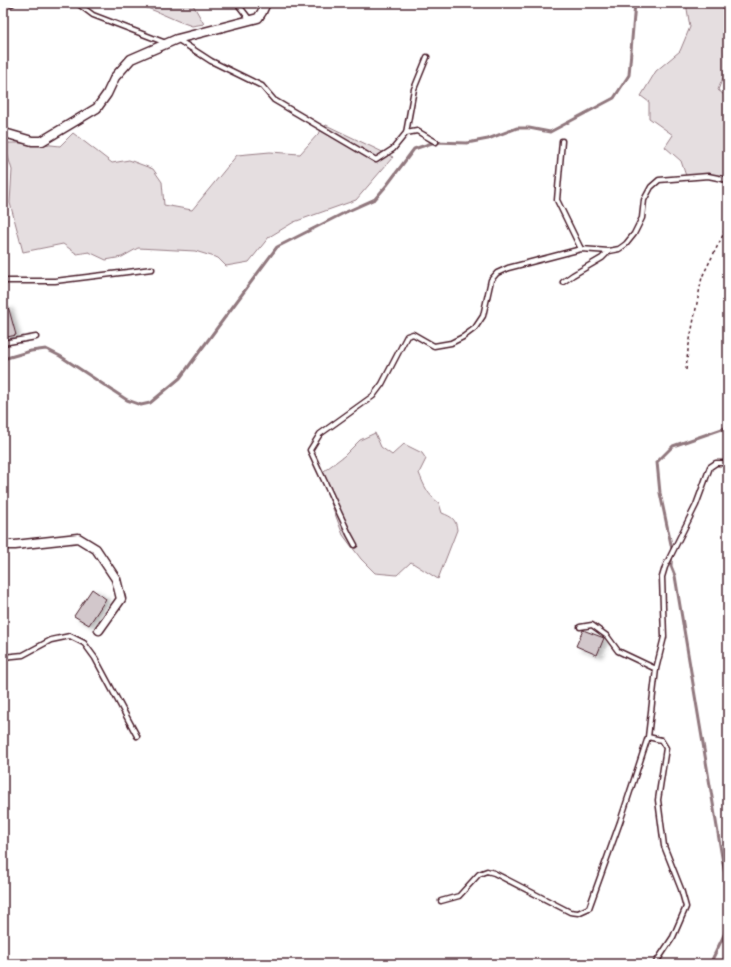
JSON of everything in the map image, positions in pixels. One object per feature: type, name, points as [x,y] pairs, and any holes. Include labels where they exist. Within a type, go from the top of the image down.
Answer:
[{"type":"street","points":[[3,134],[32,141],[42,141],[98,108],[115,77],[131,59],[177,38],[258,18],[266,3]]},
{"type":"street","points":[[3,545],[78,538],[96,549],[116,579],[122,599],[99,630]]},
{"type":"lane","points":[[77,3],[93,15],[166,43]]},
{"type":"lane","points":[[237,3],[250,20]]},
{"type":"lane","points":[[177,38],[211,61],[262,86],[274,100],[376,160],[393,149],[406,133],[414,89],[427,57]]},
{"type":"lane","points":[[406,133],[417,131],[436,142]]},
{"type":"lane","points":[[562,142],[557,200],[581,249]]},
{"type":"lane","points":[[355,544],[310,450],[320,434],[373,396],[382,384],[407,336],[413,334],[434,346],[451,343],[463,337],[475,328],[483,316],[491,280],[497,273],[508,268],[581,249],[619,249],[626,244],[634,234],[642,218],[644,200],[651,187],[659,180],[708,176],[728,180]]},
{"type":"lane","points":[[563,282],[602,258],[609,250]]},
{"type":"lane","points":[[3,281],[55,281],[152,269]]},
{"type":"lane","points":[[3,344],[36,337]]},
{"type":"lane","points":[[441,901],[459,896],[479,874],[487,872],[494,873],[570,912],[578,913],[589,908],[620,822],[648,737],[656,669],[664,637],[662,576],[696,505],[710,467],[716,463],[728,463]]},
{"type":"lane","points":[[580,627],[592,625],[607,636],[618,651],[656,669]]},
{"type":"lane","points":[[3,657],[23,655],[51,640],[70,636],[84,643],[95,658],[137,736]]},
{"type":"lane","points":[[648,737],[661,740],[666,748],[658,800],[664,846],[681,889],[686,907],[673,937],[655,964]]},
{"type":"path","points":[[686,370],[688,350],[702,277],[723,235],[728,220]]},
{"type":"shaded area","points":[[134,3],[192,3],[204,24],[192,26]]},
{"type":"shaded area","points":[[686,3],[728,3],[728,65],[718,90],[728,98],[728,178],[686,176],[681,161],[665,147],[673,135],[649,118],[649,102],[641,96],[656,71],[680,51],[690,27]]},
{"type":"shaded area","points":[[326,125],[393,157],[356,200],[294,222],[269,237],[249,262],[226,266],[218,258],[195,251],[138,248],[122,257],[106,260],[89,252],[77,254],[63,244],[23,252],[10,203],[12,170],[4,143],[33,143],[60,146],[73,133],[112,163],[129,160],[153,169],[162,182],[164,205],[192,210],[237,155],[270,152],[300,154]]},
{"type":"shaded area","points":[[375,433],[381,447],[392,455],[404,444],[422,453],[426,459],[419,473],[425,486],[432,497],[439,503],[442,513],[451,517],[456,523],[457,530],[438,579],[411,562],[397,575],[375,573],[361,559],[343,535],[320,474],[344,456],[360,440]]},
{"type":"building","points":[[8,306],[16,335],[3,338],[3,308]]},
{"type":"building","points":[[92,589],[106,599],[89,625],[74,616]]},
{"type":"building","points":[[583,630],[604,638],[597,655],[576,646]]},
{"type":"waterway","points":[[3,359],[31,351],[46,349],[60,356],[127,400],[141,405],[150,403],[180,378],[277,247],[375,199],[414,149],[435,142],[467,143],[488,139],[517,128],[529,128],[550,132],[614,98],[629,75],[635,3]]},
{"type":"waterway","points":[[728,426],[673,446],[657,462],[660,493],[672,549],[671,566],[675,576],[728,893]]},
{"type":"waterway","points":[[710,964],[728,923]]}]
